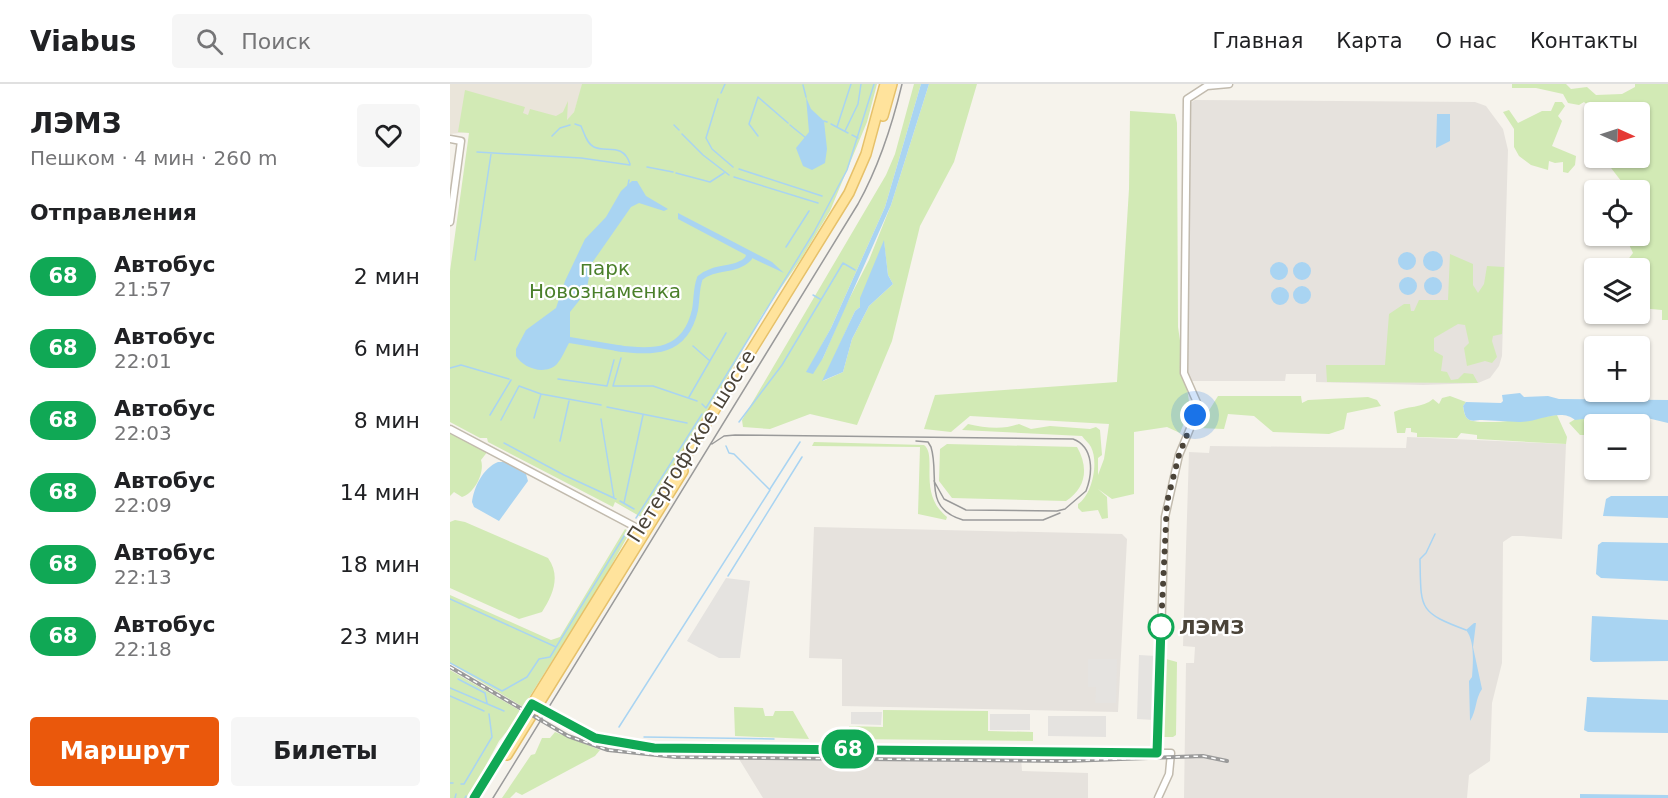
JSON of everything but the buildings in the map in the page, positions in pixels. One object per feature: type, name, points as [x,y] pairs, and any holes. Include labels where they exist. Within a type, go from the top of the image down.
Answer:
[{"type":"main road","name":"Петергофское шоссе","points":[[480,798],[679,468],[849,193],[863,165],[885,84]]},
{"type":"main road","name":"Петергофское шоссе","points":[[642,530],[857,191],[869,163],[892,84]]},
{"type":"main road","name":"Петергофское шоссе","points":[[474,798],[535,706]]},
{"type":"street","points":[[1157,753],[1165,517],[1179,455],[1199,407],[1184,373],[1187,99],[1207,87],[1228,84]]},
{"type":"street","points":[[450,140],[461,141],[450,222]]},
{"type":"street","points":[[450,429],[642,530]]},
{"type":"street","points":[[535,706],[595,738],[654,748],[1171,753],[1169,774],[1158,798]]},
{"type":"shaded area","points":[[450,84],[583,84],[574,112],[567,121],[450,134]]},
{"type":"shaded area","points":[[1195,100],[1475,102],[1486,106],[1503,129],[1508,150],[1502,356],[1499,366],[1490,378],[1478,383],[1423,385],[1316,382],[1316,374],[1286,374],[1285,381],[1191,381],[1187,372],[1190,103]]},
{"type":"shaded area","points":[[1407,437],[1566,444],[1562,539],[1512,536],[1503,542],[1502,663],[1492,703],[1490,761],[1469,775],[1467,798],[1184,798],[1186,663],[1194,663],[1195,647],[1183,646],[1189,452],[1209,453],[1210,446],[1406,448]]},
{"type":"shaded area","points":[[814,527],[1122,534],[1127,539],[1118,712],[842,706],[842,659],[809,658]]},
{"type":"shaded area","points":[[726,578],[750,581],[740,658],[719,658],[687,641]]},
{"type":"shaded area","points":[[1139,655],[1156,656],[1154,720],[1137,719]]},
{"type":"shaded area","points":[[1088,659],[1117,659],[1116,703],[1095,703],[1096,687],[1088,687]]},
{"type":"shaded area","points":[[851,712],[882,712],[881,725],[851,724]]},
{"type":"shaded area","points":[[990,714],[1030,714],[1030,730],[990,730]]},
{"type":"shaded area","points":[[1048,716],[1106,716],[1106,737],[1048,736]]},
{"type":"shaded area","points":[[739,753],[1021,757],[1022,771],[1088,773],[1088,798],[763,798],[739,759]]},
{"type":"green space","name":"парк Новознаменка","points":[[582,84],[877,84],[867,122],[830,211],[801,259],[762,315],[678,465],[668,472],[641,517],[615,502],[613,507],[488,442],[487,438],[480,438],[450,422],[450,271],[469,133],[458,132],[465,90],[525,107],[523,113],[528,115],[530,109],[556,116],[563,112],[568,101],[567,120],[574,112]]},
{"type":"green space","points":[[914,84],[921,84],[885,207],[831,328],[807,372],[823,358],[844,309],[869,260],[891,205],[929,84],[977,84],[954,162],[920,226],[892,341],[857,425],[810,414],[770,429],[743,427],[742,420],[886,175],[895,154]],"holes":[[[884,242],[888,275],[893,284],[869,306],[852,339],[843,372],[823,381],[855,311],[860,307]]]},
{"type":"green space","points":[[1512,84],[1566,84],[1571,89],[1587,87],[1596,95],[1622,94],[1635,87],[1635,84],[1668,84],[1668,320],[1662,320],[1662,310],[1650,309],[1650,258],[1629,258],[1633,253],[1630,246],[1650,246],[1650,180],[1620,180],[1611,168],[1650,168],[1650,102],[1584,102],[1579,105],[1568,103],[1563,94],[1536,88],[1512,88]]},
{"type":"green space","points":[[1555,102],[1562,102],[1565,106],[1558,116],[1562,121],[1552,146],[1576,156],[1575,165],[1568,173],[1563,172],[1563,162],[1549,161],[1548,170],[1531,165],[1519,156],[1514,147],[1514,129],[1503,112],[1509,110],[1518,123],[1542,111],[1551,111]]},
{"type":"green space","points":[[1130,111],[1175,114],[1177,123],[1178,327],[1190,408],[1180,433],[1167,427],[1134,432],[1134,494],[1112,499],[1098,489],[1107,497],[1108,518],[1102,519],[1098,510],[1082,512],[1078,508],[1078,504],[1087,494],[1094,470],[1091,447],[1082,436],[962,430],[968,424],[994,428],[1019,424],[1031,429],[1050,426],[1090,429],[1096,427],[1100,430],[1102,455],[1098,458],[1098,475],[1104,459],[1109,424],[970,416],[951,432],[924,429],[935,395],[1117,382],[1129,189]]},
{"type":"green space","points":[[1450,254],[1473,264],[1473,285],[1478,293],[1484,284],[1487,266],[1504,267],[1502,334],[1493,336],[1492,341],[1497,357],[1492,363],[1485,361],[1467,366],[1464,348],[1469,343],[1465,325],[1458,324],[1434,338],[1434,351],[1443,356],[1441,371],[1447,372],[1451,380],[1458,379],[1464,373],[1473,374],[1478,383],[1327,382],[1326,365],[1385,365],[1389,314],[1404,304],[1410,304],[1411,311],[1414,311],[1419,300],[1448,300]]},
{"type":"green space","points":[[1218,396],[1301,396],[1302,403],[1308,400],[1368,397],[1377,400],[1381,406],[1347,413],[1344,429],[1329,434],[1273,432],[1254,416],[1228,414],[1224,429],[1198,428]]},
{"type":"green space","points":[[1450,396],[1466,402],[1463,406],[1465,415],[1474,421],[1511,421],[1557,415],[1567,437],[1566,444],[1477,439],[1477,435],[1461,433],[1457,438],[1417,437],[1417,433],[1411,432],[1411,428],[1406,428],[1405,433],[1397,433],[1394,412],[1424,404],[1433,399],[1439,404],[1442,398]]},
{"type":"green space","points":[[1577,418],[1584,418],[1584,435],[1580,435],[1569,423]]},
{"type":"green space","points":[[450,433],[488,451],[481,460],[482,470],[478,482],[467,495],[462,497],[454,492],[450,496]]},
{"type":"green space","points":[[814,442],[924,445],[928,450],[930,487],[938,507],[947,517],[946,520],[918,514],[920,447],[812,446]]},
{"type":"green space","points":[[947,444],[1077,447],[1083,462],[1084,477],[1078,490],[1066,501],[952,498],[939,481],[940,449]]},
{"type":"green space","points":[[455,520],[465,522],[548,558],[555,579],[542,612],[519,619],[450,588],[450,522]]},
{"type":"green space","points":[[625,529],[630,532],[602,582],[523,707],[450,663],[450,595],[551,640],[560,637]]},
{"type":"green space","points":[[1166,659],[1177,662],[1176,735],[1173,737],[1164,737],[1161,734],[1163,662]]},
{"type":"green space","points":[[450,670],[519,710],[520,715],[499,741],[468,798],[450,798]]},
{"type":"green space","points":[[734,707],[763,708],[765,716],[773,716],[775,711],[793,711],[809,739],[735,736]]},
{"type":"green space","points":[[883,710],[988,711],[988,731],[1033,732],[1033,741],[849,739],[849,726],[883,727]]},
{"type":"green space","points":[[555,732],[600,750],[595,756],[522,795],[516,792],[510,798],[502,798],[531,755],[535,754],[542,738],[550,738]]},
{"type":"water","points":[[921,84],[929,84],[891,205],[823,358],[813,374],[806,372],[831,328],[885,207]]},
{"type":"water","points":[[806,97],[811,109],[824,121],[827,149],[825,163],[812,170],[803,166],[796,148],[809,132]]},
{"type":"water","points":[[1437,114],[1450,114],[1450,141],[1436,148]]},
{"type":"water","points":[[632,181],[637,181],[646,196],[668,209],[664,211],[639,203],[631,207],[592,263],[586,292],[570,312],[570,337],[624,346],[623,352],[569,343],[559,362],[552,368],[541,370],[529,367],[516,356],[516,349],[526,330],[556,308],[565,281],[585,239],[606,217],[621,191]]},
{"type":"water","points":[[678,213],[772,262],[784,273],[752,258],[743,264],[746,255],[678,219]]},
{"type":"water","points":[[884,240],[888,275],[893,284],[869,306],[852,339],[843,372],[822,381],[855,311],[860,307],[860,298]]},
{"type":"water","points":[[1433,251],[1440,254],[1443,261],[1440,268],[1433,271],[1426,268],[1423,261],[1426,254]]},
{"type":"water","points":[[1407,252],[1413,255],[1416,261],[1413,267],[1407,270],[1401,267],[1398,261],[1401,255]]},
{"type":"water","points":[[1275,262],[1283,262],[1288,267],[1286,278],[1275,280],[1270,275],[1270,267]]},
{"type":"water","points":[[1298,262],[1306,262],[1311,267],[1309,278],[1298,280],[1293,275],[1293,267]]},
{"type":"water","points":[[1408,277],[1414,280],[1417,286],[1414,292],[1408,295],[1402,292],[1399,286],[1402,280]]},
{"type":"water","points":[[1429,277],[1437,277],[1442,282],[1440,293],[1429,295],[1424,290],[1424,282]]},
{"type":"water","points":[[1302,286],[1310,291],[1311,295],[1306,303],[1302,304],[1294,299],[1293,295],[1298,287]]},
{"type":"water","points":[[1280,287],[1286,290],[1289,296],[1286,302],[1280,305],[1274,302],[1271,296],[1274,290]]},
{"type":"water","points":[[1520,393],[1524,397],[1548,396],[1559,399],[1584,399],[1584,402],[1668,400],[1668,423],[1650,419],[1650,414],[1584,414],[1584,419],[1575,420],[1569,416],[1555,415],[1525,422],[1468,419],[1463,406],[1466,402],[1501,403],[1502,395]]},
{"type":"water","points":[[498,462],[504,462],[526,474],[528,481],[499,521],[474,507],[472,502],[480,479]]},
{"type":"water","points":[[1611,496],[1668,496],[1668,518],[1603,516],[1606,499]]},
{"type":"water","points":[[1602,542],[1668,543],[1668,581],[1601,578],[1596,574],[1598,545]]},
{"type":"water","points":[[1592,616],[1668,620],[1668,661],[1593,662],[1590,660]]},
{"type":"water","points":[[1476,623],[1473,647],[1482,689],[1470,721],[1469,681],[1472,677],[1473,652],[1466,630]]},
{"type":"water","points":[[1587,697],[1668,700],[1668,733],[1588,732],[1584,730]]},
{"type":"water","points":[[1580,794],[1668,795],[1668,798],[1580,798]]},
{"type":"waterway","points":[[721,93],[725,84]]},
{"type":"waterway","points":[[837,127],[851,84]]},
{"type":"waterway","points":[[845,131],[858,104],[861,84]]},
{"type":"waterway","points":[[702,404],[706,408],[814,232],[847,170],[874,84]]},
{"type":"waterway","points":[[803,85],[806,97]]},
{"type":"waterway","points":[[758,136],[749,124],[758,97],[788,123]]},
{"type":"waterway","points":[[718,99],[706,138],[712,149],[733,167]]},
{"type":"waterway","points":[[575,124],[581,126],[592,146],[619,151],[627,157],[630,164]]},
{"type":"waterway","points":[[831,124],[848,133]]},
{"type":"waterway","points":[[552,136],[560,128],[570,125]]},
{"type":"waterway","points":[[674,125],[679,130]]},
{"type":"waterway","points":[[790,125],[806,138]]},
{"type":"waterway","points":[[682,134],[703,155],[729,175]]},
{"type":"waterway","points":[[852,135],[858,138]]},
{"type":"waterway","points":[[477,152],[581,158],[630,165]]},
{"type":"waterway","points":[[475,260],[491,154]]},
{"type":"waterway","points":[[647,167],[673,172]]},
{"type":"waterway","points":[[739,169],[822,196]]},
{"type":"waterway","points":[[676,173],[710,182],[724,173]]},
{"type":"waterway","points":[[734,177],[818,203]]},
{"type":"waterway","points":[[628,185],[629,180]]},
{"type":"waterway","points":[[786,247],[809,211]]},
{"type":"waterway","points":[[616,348],[655,350],[675,343],[684,335],[690,324],[695,310],[700,278],[712,271],[738,265],[749,258]]},
{"type":"waterway","points":[[739,422],[782,365],[843,263],[855,270]]},
{"type":"waterway","points":[[813,295],[820,299]]},
{"type":"waterway","points":[[689,397],[726,333]]},
{"type":"waterway","points":[[693,346],[710,361]]},
{"type":"waterway","points":[[621,358],[613,386],[653,386],[697,401]]},
{"type":"waterway","points":[[558,379],[607,386],[614,360]]},
{"type":"waterway","points":[[450,368],[461,365],[509,379]]},
{"type":"waterway","points":[[490,415],[511,380]]},
{"type":"waterway","points":[[501,420],[519,386],[541,394],[601,405]]},
{"type":"waterway","points":[[534,418],[541,394]]},
{"type":"waterway","points":[[560,441],[569,401]]},
{"type":"waterway","points":[[607,407],[687,423]]},
{"type":"waterway","points":[[636,518],[702,414]]},
{"type":"waterway","points":[[624,503],[643,415]]},
{"type":"waterway","points":[[601,419],[614,498]]},
{"type":"waterway","points":[[770,489],[800,442]]},
{"type":"waterway","points":[[504,443],[616,499]]},
{"type":"waterway","points":[[619,727],[770,490],[734,454],[729,453],[726,446]]},
{"type":"waterway","points":[[728,576],[802,457]]},
{"type":"waterway","points":[[620,501],[634,509]]},
{"type":"waterway","points":[[450,663],[502,691],[527,677],[539,659],[550,657],[626,533]]},
{"type":"waterway","points":[[1435,534],[1426,553],[1420,559],[1422,599],[1431,613],[1466,630]]},
{"type":"waterway","points":[[450,599],[556,647]]},
{"type":"waterway","points":[[458,679],[485,693],[487,703]]},
{"type":"waterway","points":[[450,688],[504,711]]},
{"type":"waterway","points":[[450,696],[484,711]]},
{"type":"waterway","points":[[461,784],[464,784],[492,737],[489,714]]},
{"type":"waterway","points":[[644,737],[774,739]]},
{"type":"waterway","points":[[455,798],[456,794]]},
{"type":"tram line","points":[[493,798],[858,204],[884,146],[902,84]]},
{"type":"tram line","points":[[712,444],[724,436],[735,435],[1073,439],[1085,448],[1090,461],[1090,476],[1086,491],[1065,509],[1057,511],[966,510],[944,499],[934,481]]},
{"type":"tram line","points":[[916,441],[928,442],[931,447],[937,499],[950,515],[963,520],[1043,520],[1060,513]]},
{"type":"railway","points":[[450,667],[568,736],[608,750],[676,757],[1066,761],[1203,756],[1227,761]]},
{"type":"bus line","name":"68","points":[[474,798],[532,704],[595,738],[654,748],[1157,753],[1161,626]]},
{"type":"place","name":"ЛЭМЗ","points":[[1161,627]]},
{"type":"route","points":[[1161,627],[1167,502],[1179,455],[1195,415]]}]
